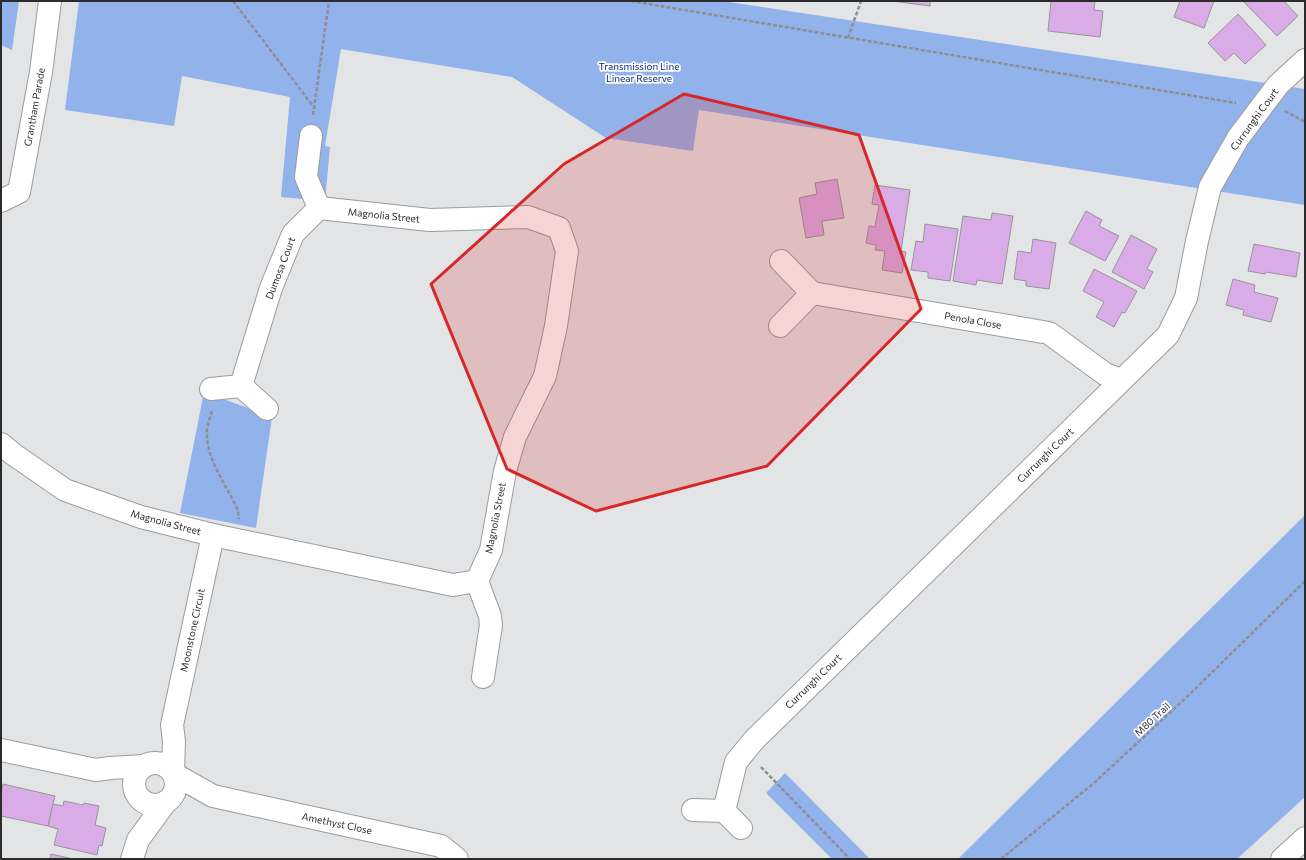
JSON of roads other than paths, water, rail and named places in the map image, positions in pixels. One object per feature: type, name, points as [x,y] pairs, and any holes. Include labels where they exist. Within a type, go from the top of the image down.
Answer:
[{"type":"main road","name":"Grantham Parade","points":[[1,200],[19,192],[41,72],[50,1]]},
{"type":"main road","name":"Currunghi Court","points":[[724,811],[736,762],[754,740],[1168,335],[1186,298],[1197,240],[1210,188],[1238,138],[1263,104],[1278,85],[1305,60]]},
{"type":"main road","points":[[311,136],[306,177],[319,208]]},
{"type":"main road","name":"Dumosa Court","points":[[241,386],[271,288],[293,234],[319,208]]},
{"type":"main road","name":"Magnolia Street","points":[[1,444],[65,490],[141,517],[213,535],[453,585],[477,581],[491,550],[505,471],[515,437],[545,376],[556,326],[567,252],[559,228],[528,218],[430,220],[319,208]]},
{"type":"main road","points":[[780,326],[812,293],[781,261]]},
{"type":"main road","name":"Penola Close","points":[[812,293],[1049,333],[1105,374],[1121,380]]},
{"type":"main road","points":[[212,399],[241,386],[267,409]]},
{"type":"main road","name":"Moonstone Circuit","points":[[174,773],[174,741],[172,725],[213,535]]},
{"type":"main road","points":[[477,581],[490,616],[491,625],[483,677]]},
{"type":"main road","name":"Moonstone Circuit","points":[[145,765],[161,739],[172,725]]},
{"type":"main road","points":[[1,750],[96,770],[145,765],[158,762],[169,767],[174,773],[177,784],[174,794],[168,800],[135,850]]},
{"type":"main road","points":[[135,850],[136,793],[134,781],[135,776],[145,765]]},
{"type":"main road","points":[[96,770],[106,778],[136,793],[147,803],[153,805],[168,800]]},
{"type":"main road","name":"Amethyst Close","points":[[174,773],[213,796]]},
{"type":"main road","name":"Amethyst Close","points":[[168,800],[213,796],[441,846],[457,859]]},
{"type":"main road","points":[[692,810],[724,811],[741,828]]},
{"type":"main road","points":[[1282,859],[1305,838]]},
{"type":"park label","name":"Transmission Line Linear Reserve","points":[[639,72]]}]
